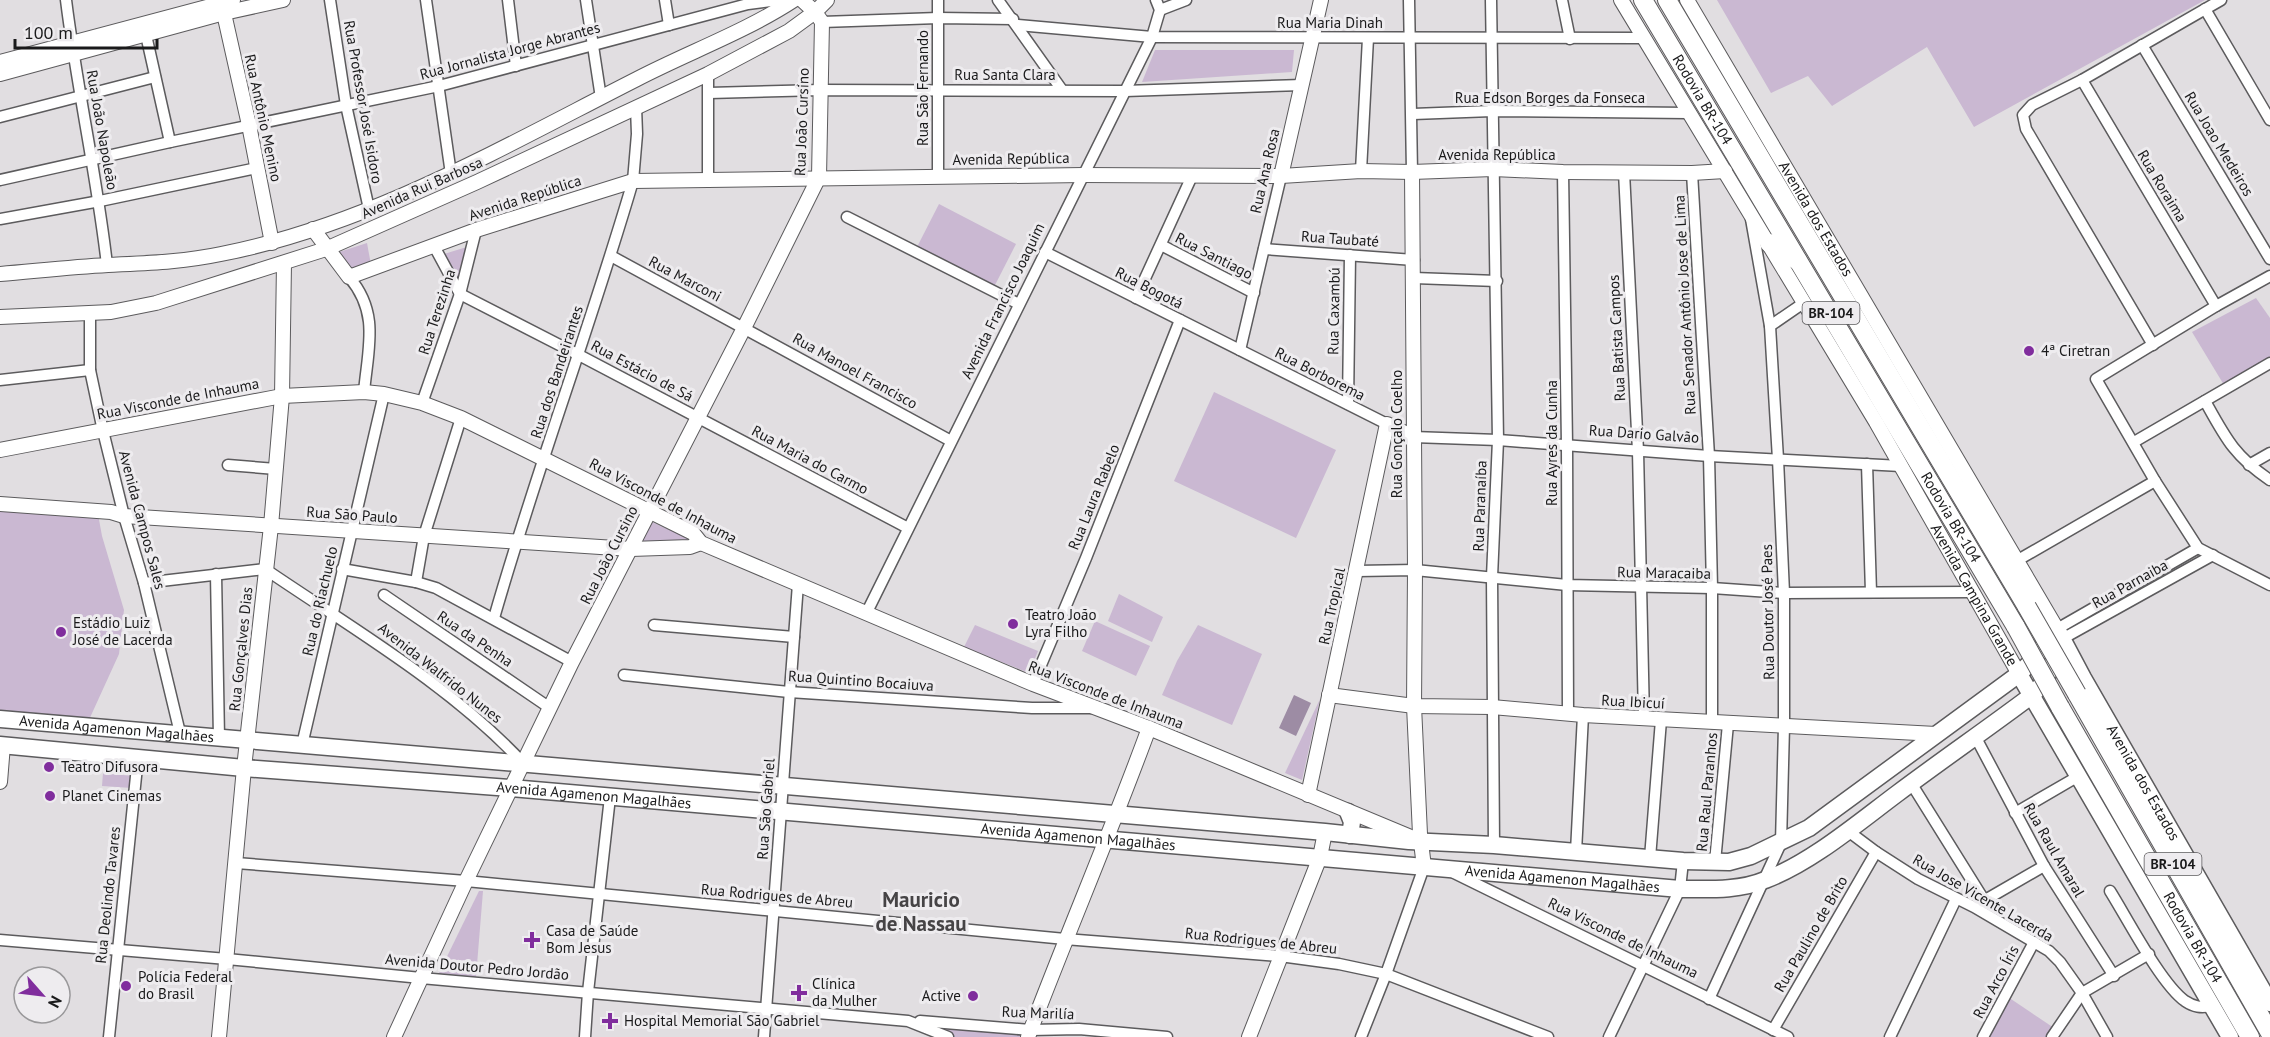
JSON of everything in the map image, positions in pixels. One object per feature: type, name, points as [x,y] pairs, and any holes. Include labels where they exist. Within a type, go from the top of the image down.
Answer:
[{"type":"highway","name":"Rodovia BR-104","points":[[1643,0],[2016,627],[2250,1037]]},
{"type":"highway","name":"Rodovia BR-104","points":[[1667,0],[2027,607],[2079,686],[2270,1033]]},
{"type":"highway","points":[[1769,243],[1802,264]]},
{"type":"highway","points":[[2239,979],[2270,1004]]},
{"type":"highway","points":[[2235,1012],[2236,1037]]},
{"type":"main road","name":"Avenida Agamenon Magalhães","points":[[0,719],[1421,842],[1494,845],[1683,861],[1729,862],[1751,856],[1809,828],[1936,734],[2016,668],[2031,662],[2057,630]]},
{"type":"main road","name":"Avenida Agamenon Magalhães","points":[[2,745],[244,768],[510,788],[1680,889],[1739,887],[1765,881],[1810,856],[1848,831],[2009,712],[2038,708],[2057,630]]},
{"type":"main road","name":"Avenida dos Estados","points":[[2057,630],[2079,686],[2270,1004]]},
{"type":"main road","name":"Avenida Campina Grande","points":[[2016,668],[2077,777],[2230,1037]]},
{"type":"main road","points":[[2009,712],[2028,713],[2038,708],[2060,687],[2079,686]]},
{"type":"main road","points":[[1348,812],[1352,822],[1350,835]]},
{"type":"street","name":"Rua João Napoleão","points":[[66,0],[100,201],[107,265]]},
{"type":"street","points":[[0,74],[225,4],[283,0]]},
{"type":"street","name":"Rua Professor José Isidoro","points":[[330,0],[346,105],[369,209]]},
{"type":"street","points":[[426,0],[451,174]]},
{"type":"street","points":[[508,0],[516,66]]},
{"type":"street","points":[[586,0],[601,98]]},
{"type":"street","points":[[665,0],[669,25]]},
{"type":"street","name":"Rua Jornalista Jorge Abrantes","points":[[0,180],[439,86],[748,2],[778,0]]},
{"type":"street","name":"Avenida Rui Barbosa","points":[[0,274],[107,265],[168,263],[220,255],[272,243],[313,229],[369,209],[451,174],[697,49],[748,27],[794,0]]},
{"type":"street","points":[[802,0],[818,17]]},
{"type":"street","name":"Avenida Rui Barbosa","points":[[0,317],[111,312],[156,303],[326,249],[708,74],[818,17],[828,0]]},
{"type":"street","name":"Rua São Fernando","points":[[938,0],[938,177]]},
{"type":"street","points":[[998,0],[1062,90]]},
{"type":"street","points":[[1158,5],[1186,0]]},
{"type":"street","name":"Rua Ana Rosa","points":[[1240,350],[1321,0]]},
{"type":"street","name":"Rua Gonçalo Coelho","points":[[1410,0],[1414,260],[1414,706],[1424,867]]},
{"type":"street","name":"Rua Paranaíba","points":[[1491,0],[1498,440],[1492,577],[1494,845]]},
{"type":"street","points":[[1562,0],[1570,39]]},
{"type":"street","name":"Avenida Campina Grande","points":[[1621,0],[1805,302],[2016,668]]},
{"type":"street","name":"Avenida dos Estados","points":[[1686,0],[2018,560],[2057,630]]},
{"type":"street","points":[[2153,345],[2026,129],[2023,115],[2032,105],[2082,80],[2221,0]]},
{"type":"street","points":[[0,63],[146,35],[225,4]]},
{"type":"street","name":"Rua Antônio Menino","points":[[225,4],[272,243]]},
{"type":"street","name":"Avenida Francisco Joaquim","points":[[866,614],[1152,38],[1158,5]]},
{"type":"street","points":[[2205,9],[2270,120]]},
{"type":"street","name":"Rua Maria Dinah","points":[[818,17],[938,18],[1015,22],[1152,38],[1643,38]]},
{"type":"street","name":"Rua João Cursino","points":[[394,1037],[510,788],[572,662],[819,177],[818,17]]},
{"type":"street","points":[[146,35],[170,142]]},
{"type":"street","points":[[1361,171],[1368,38]]},
{"type":"street","name":"Rua Joao Medeiros","points":[[2142,45],[2270,259]]},
{"type":"street","points":[[708,74],[708,179]]},
{"type":"street","points":[[0,117],[154,77]]},
{"type":"street","name":"Rua Roraima","points":[[2082,80],[2216,306]]},
{"type":"street","name":"Rua Santa Clara","points":[[709,93],[820,90],[1125,91],[1302,84]]},
{"type":"street","name":"Rua dos Bandeirantes","points":[[494,618],[515,542],[545,458],[633,181],[637,134],[636,107]]},
{"type":"street","name":"Rua Edson Borges da Fonseca","points":[[1413,114],[1492,111],[1688,113]]},
{"type":"street","points":[[0,219],[100,201],[257,168]]},
{"type":"street","name":"Avenida República","points":[[349,276],[476,230],[633,181],[819,177],[1281,176],[1361,171],[1493,169],[1563,172],[1725,171]]},
{"type":"street","name":"Rua Ayres da Cunha","points":[[1563,172],[1568,714]]},
{"type":"street","name":"Rua Batista Campos","points":[[1624,172],[1638,451],[1644,718]]},
{"type":"street","name":"Rua Senador Antônio Jose de Lima","points":[[1692,173],[1709,456],[1712,723]]},
{"type":"street","points":[[1136,298],[1192,176]]},
{"type":"street","name":"Rua Doutor José Paes","points":[[1709,999],[1781,843],[1784,593],[1778,459],[1770,326],[1749,210]]},
{"type":"street","points":[[847,217],[1019,303]]},
{"type":"street","points":[[313,229],[364,296],[370,323],[364,392]]},
{"type":"street","name":"Rua Terezinha","points":[[422,403],[460,294],[476,230]]},
{"type":"street","name":"Rua Santiago","points":[[1161,245],[1254,293]]},
{"type":"street","points":[[434,246],[460,294]]},
{"type":"street","name":"Rua Taubaté","points":[[1264,249],[1414,260]]},
{"type":"street","name":"Rua Bogotá","points":[[1045,252],[1240,350]]},
{"type":"street","name":"Rua Caxambú","points":[[1348,404],[1350,255]]},
{"type":"street","name":"Rua Marconi","points":[[611,256],[744,328]]},
{"type":"street","name":"Rua Gonçalves Dias","points":[[219,1037],[244,768],[276,469],[282,396],[284,263]]},
{"type":"street","points":[[2270,276],[2096,379],[2155,481],[2198,548],[2270,585]]},
{"type":"street","points":[[1414,278],[1497,280]]},
{"type":"street","name":"Rua Estácio de Sá","points":[[460,294],[698,418]]},
{"type":"street","points":[[1770,326],[1805,302]]},
{"type":"street","name":"Avenida Campos Sales","points":[[90,313],[90,370],[103,431],[124,516],[144,583],[180,733]]},
{"type":"street","name":"Rua Laura Rabelo","points":[[1033,684],[1086,558],[1180,320]]},
{"type":"street","name":"Rua Manoel Francisco","points":[[744,328],[951,441]]},
{"type":"street","name":"Rua Borborema","points":[[1240,350],[1387,424]]},
{"type":"street","points":[[2134,442],[2270,363]]},
{"type":"street","points":[[0,380],[90,370]]},
{"type":"street","name":"Rua Visconde de Inhauma","points":[[0,450],[282,396],[364,392],[422,403],[461,418],[545,458],[693,533],[701,543],[1033,684],[1149,728],[1421,842]]},
{"type":"street","name":"Rua do Riachuelo","points":[[302,745],[384,394]]},
{"type":"street","points":[[2205,401],[2234,450],[2249,465],[2270,480]]},
{"type":"street","points":[[416,582],[424,536],[461,418]]},
{"type":"street","name":"Rua Maria do Carmo","points":[[698,418],[908,528]]},
{"type":"street","name":"Rua Dario Galvão","points":[[1387,424],[1413,437],[1498,440],[1709,456],[1901,466]]},
{"type":"street","name":"Rua Tropical","points":[[1308,795],[1387,424]]},
{"type":"street","points":[[2249,465],[2270,453]]},
{"type":"street","points":[[1867,464],[1871,592]]},
{"type":"street","points":[[228,465],[276,469]]},
{"type":"street","points":[[2018,560],[2155,481]]},
{"type":"street","name":"Rua São Paulo","points":[[0,504],[111,512],[124,516],[631,549],[690,547],[701,543]]},
{"type":"street","name":"Rua Parnaiba","points":[[2057,630],[2198,548]]},
{"type":"street","name":"Rua Parnaiba","points":[[2057,630],[2212,555]]},
{"type":"street","points":[[144,583],[265,569]]},
{"type":"street","name":"Avenida Walfrido Nunes","points":[[265,569],[367,635],[477,719],[524,763]]},
{"type":"street","points":[[342,569],[416,582],[453,596],[572,662]]},
{"type":"street","name":"Rua Maracaiba","points":[[1357,571],[1415,570],[1567,585],[1712,588],[1784,593],[1971,592]]},
{"type":"street","points":[[216,574],[219,738]]},
{"type":"street","name":"Rua São Gabriel","points":[[764,1037],[798,584]]},
{"type":"street","name":"Rua da Penha","points":[[384,595],[550,708]]},
{"type":"street","points":[[654,625],[794,637]]},
{"type":"street","name":"Rua Quintino Bocaiuva","points":[[624,675],[789,692],[1032,708],[1096,708]]},
{"type":"street","name":"Rua Ibicuí","points":[[1329,695],[1414,706],[1492,707],[1661,720],[1936,734]]},
{"type":"street","points":[[1576,852],[1583,715]]},
{"type":"street","points":[[1650,858],[1661,720]]},
{"type":"street","name":"Rua Raul Paranhos","points":[[1715,862],[1728,724]]},
{"type":"street","points":[[1029,1033],[1065,939],[1107,840],[1149,728]]},
{"type":"street","name":"Rua Raul Amaral","points":[[1975,736],[2044,866],[2114,976]]},
{"type":"street","points":[[0,782],[2,745]]},
{"type":"street","name":"Rua Deolindo Tavares","points":[[109,1037],[134,757]]},
{"type":"street","points":[[2015,813],[2077,777]]},
{"type":"street","points":[[1911,783],[1984,900]]},
{"type":"street","points":[[585,1037],[610,797]]},
{"type":"street","name":"Rua Jose Vicente Lacerda","points":[[1848,831],[1876,852],[2049,951],[2082,993],[2107,1037]]},
{"type":"street","points":[[1249,1037],[1320,857],[1326,832]]},
{"type":"street","name":"Rua Paulino de Brito","points":[[1773,1030],[1876,852]]},
{"type":"street","points":[[1609,1037],[1680,889],[1683,861]]},
{"type":"street","name":"Rua Rodrigues de Abreu","points":[[236,863],[466,881],[1065,939],[1280,956],[1339,964],[1386,974],[1548,1037]]},
{"type":"street","points":[[1974,907],[2044,866]]},
{"type":"street","points":[[1361,1037],[1424,867]]},
{"type":"street","name":"Rua Visconde de Inhauma","points":[[1443,868],[1788,1037]]},
{"type":"street","points":[[2110,891],[2175,992],[2184,1000],[2202,1008],[2211,1006]]},
{"type":"street","points":[[1890,1037],[1956,899]]},
{"type":"street","name":"Avenida Doutor Pedro Jordão","points":[[0,940],[227,958],[421,978],[908,1021],[948,1037]]},
{"type":"street","name":"Rua Arco Íris","points":[[1986,1036],[2034,942]]},
{"type":"street","points":[[2052,1037],[2082,993],[2149,954]]},
{"type":"street","name":"Rua Marilía","points":[[908,1021],[1029,1033],[1079,1029],[1167,1037]]},
{"type":"shaded area","points":[[1717,0],[2205,0],[1974,127],[1927,47],[1832,106],[1808,76],[1771,93]]},
{"type":"shaded area","points":[[1155,50],[1294,50],[1292,72],[1142,82]]},
{"type":"shaded area","points":[[939,204],[1016,244],[994,287],[917,247]]},
{"type":"shaded area","points":[[367,243],[371,265],[351,271],[330,255]]},
{"type":"shaded area","points":[[470,246],[457,286],[444,254]]},
{"type":"shaded area","points":[[2256,298],[2270,318],[2270,357],[2224,385],[2192,332]]},
{"type":"shaded area","points":[[1214,392],[1336,450],[1296,538],[1174,481]]},
{"type":"shaded area","name":"Estádio Luiz José de Lacerda","points":[[0,508],[98,514],[102,536],[124,610],[119,654],[88,722],[0,713]]},
{"type":"shaded area","points":[[652,522],[692,540],[695,551],[666,552],[638,544]]},
{"type":"shaded area","points":[[1119,594],[1163,617],[1152,642],[1108,621]]},
{"type":"shaded area","points":[[1095,621],[1150,646],[1136,676],[1082,651]]},
{"type":"shaded area","points":[[975,625],[1038,651],[1029,673],[964,647]]},
{"type":"shaded area","points":[[1198,625],[1262,654],[1232,725],[1162,695],[1177,661]]},
{"type":"shaded area","points":[[1294,695],[1311,703],[1296,736],[1279,728]]},
{"type":"shaded area","points":[[1320,699],[1302,780],[1285,773]]},
{"type":"shaded area","points":[[103,773],[133,776],[132,788],[102,786]]},
{"type":"shaded area","points":[[479,891],[483,891],[476,977],[438,975]]},
{"type":"shaded area","points":[[2005,995],[2057,1030],[2051,1037],[1990,1037],[1985,1034]]},
{"type":"shaded area","points":[[931,1026],[1029,1031],[1027,1037],[954,1037]]},
{"type":"place","name":"4ª Ciretran","points":[[2029,351]]},
{"type":"place","name":"Teatro João Lyra Filho","points":[[1013,624]]},
{"type":"place","name":"Estádio Luiz José de Lacerda","points":[[61,632]]},
{"type":"place","name":"Teatro Difusora","points":[[49,767]]},
{"type":"place","name":"Planet Cinemas","points":[[50,796]]},
{"type":"place","name":"Casa de Saúde Bom Jesus","points":[[532,940]]},
{"type":"place","name":"Polícia Federal do Brasil","points":[[126,986]]},
{"type":"place","name":"Clínica da Mulher","points":[[799,993]]},
{"type":"place","name":"Active","points":[[973,996]]},
{"type":"place","name":"Hospital Memorial São Gabriel","points":[[610,1021]]},
{"type":"district","name":"Mauricio de Nassau","points":[[921,912]]}]
